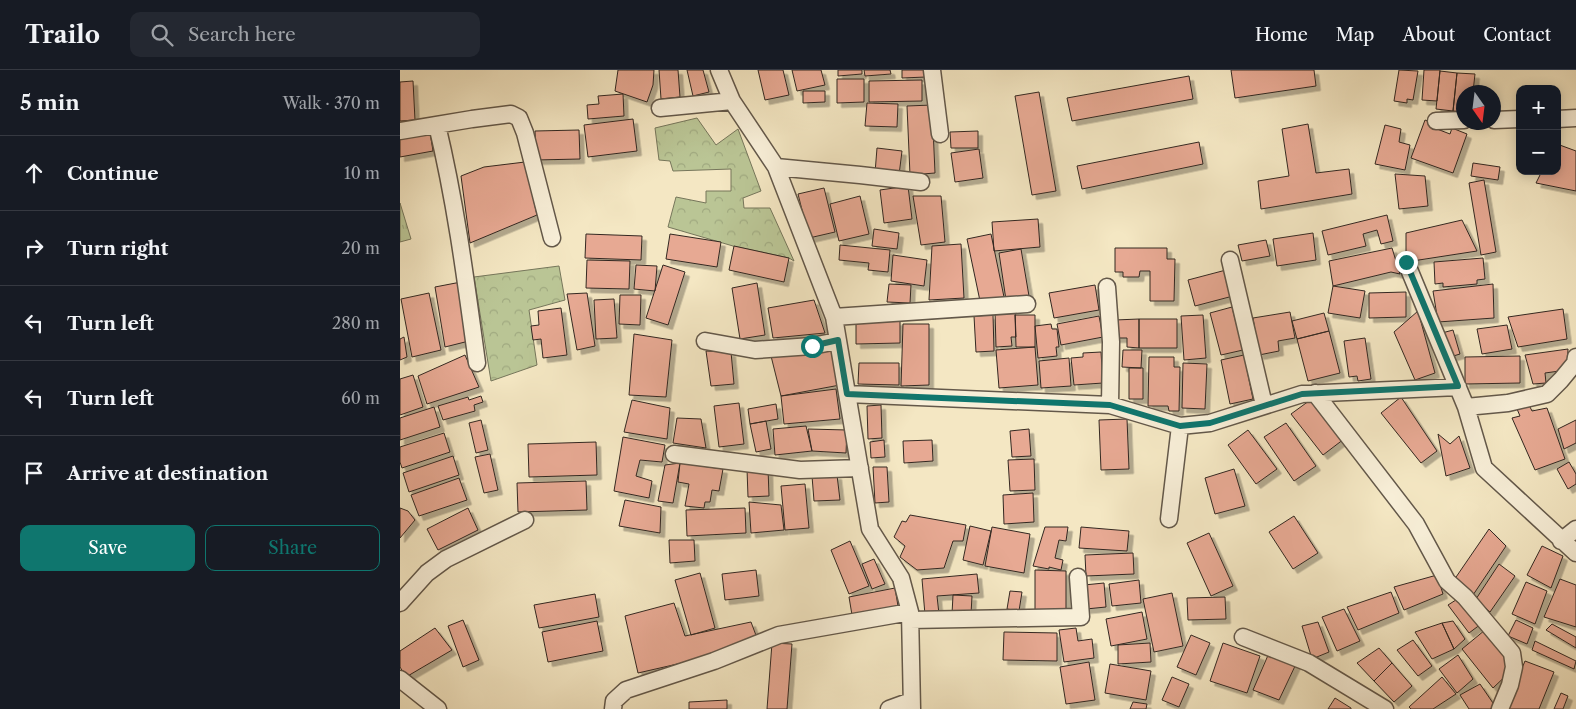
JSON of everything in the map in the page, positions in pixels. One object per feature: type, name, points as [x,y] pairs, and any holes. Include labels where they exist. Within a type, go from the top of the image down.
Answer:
[{"type":"street","points":[[719,70],[732,101],[776,167],[834,317],[870,530],[901,578],[910,616],[912,705],[889,709]]},
{"type":"street","points":[[932,70],[940,134]]},
{"type":"street","points":[[660,108],[732,101]]},
{"type":"street","points":[[400,131],[511,114],[519,118],[525,134],[552,238]]},
{"type":"street","points":[[1561,119],[1576,118]]},
{"type":"street","points":[[1501,120],[1516,119]]},
{"type":"street","points":[[1436,120],[1456,120]]},
{"type":"street","points":[[437,125],[450,180],[462,249],[477,363]]},
{"type":"street","points":[[776,167],[920,182]]},
{"type":"street","points":[[1230,260],[1264,405]]},
{"type":"street","points":[[1406,262],[1466,407],[1484,468],[1576,553]]},
{"type":"street","points":[[1107,287],[1111,342],[1110,405]]},
{"type":"street","points":[[834,317],[1027,304]]},
{"type":"street","points":[[705,341],[755,350],[812,346],[838,340]]},
{"type":"street","points":[[1466,407],[1508,403],[1547,394],[1575,363],[1576,357]]},
{"type":"street","points":[[847,394],[1110,405],[1180,426],[1210,423],[1302,394],[1458,386]]},
{"type":"street","points":[[1315,393],[1416,524],[1447,581],[1465,597],[1512,653],[1514,667],[1510,685],[1500,709]]},
{"type":"street","points":[[1169,519],[1180,426]]},
{"type":"street","points":[[674,454],[800,470],[860,468]]},
{"type":"street","points":[[400,603],[427,573],[446,559],[524,520]]},
{"type":"street","points":[[1561,541],[1576,529]]},
{"type":"street","points":[[613,709],[614,701],[626,690],[714,661],[779,635],[910,616],[1081,618],[1078,577]]},
{"type":"street","points":[[1243,637],[1309,663],[1385,709]]},
{"type":"street","points":[[400,679],[438,709]]},
{"type":"green space","points":[[697,118],[716,145],[738,129],[761,191],[743,198],[744,208],[770,208],[794,261],[789,258],[733,246],[668,227],[676,197],[706,203],[706,191],[731,191],[731,169],[673,171],[670,161],[659,160],[655,128]]},
{"type":"green space","points":[[400,203],[411,239],[400,242]]},
{"type":"green space","points":[[559,266],[565,300],[529,310],[537,365],[491,381],[474,277]]},
{"type":"building","points":[[618,70],[654,70],[653,85],[647,102],[615,91]]},
{"type":"building","points":[[659,70],[678,70],[680,97],[661,99]]},
{"type":"building","points":[[687,70],[703,70],[709,92],[693,96]]},
{"type":"building","points":[[758,70],[783,70],[789,95],[765,100]]},
{"type":"building","points":[[792,70],[821,70],[825,85],[797,91]]},
{"type":"building","points":[[838,70],[862,70],[862,74],[838,76]]},
{"type":"building","points":[[864,70],[890,70],[891,74],[865,76]]},
{"type":"building","points":[[902,70],[925,70],[926,77],[902,78]]},
{"type":"building","points":[[1231,70],[1314,70],[1316,86],[1235,98]]},
{"type":"building","points":[[1399,70],[1418,71],[1413,100],[1407,99],[1407,103],[1394,101]]},
{"type":"building","points":[[1424,70],[1440,70],[1437,101],[1422,100]]},
{"type":"building","points":[[1440,71],[1457,73],[1453,111],[1436,109]]},
{"type":"building","points":[[1457,73],[1475,74],[1474,85],[1456,85],[1456,111],[1453,111]]},
{"type":"building","points":[[1189,76],[1193,99],[1072,121],[1067,98]]},
{"type":"building","points":[[837,79],[864,79],[864,102],[837,103]]},
{"type":"building","points":[[922,80],[922,101],[869,102],[869,81]]},
{"type":"building","points":[[413,81],[415,120],[400,121],[400,82]]},
{"type":"building","points":[[803,91],[825,91],[825,102],[803,103]]},
{"type":"building","points":[[1039,92],[1056,191],[1032,195],[1015,96]]},
{"type":"building","points":[[623,94],[624,116],[588,119],[587,105],[599,104],[598,96]]},
{"type":"building","points":[[867,103],[898,104],[897,127],[865,126]]},
{"type":"building","points":[[932,105],[935,173],[910,175],[907,106]]},
{"type":"building","points":[[633,119],[637,151],[588,157],[584,125]]},
{"type":"building","points":[[1425,120],[1438,125],[1437,129],[1450,134],[1452,128],[1467,134],[1453,173],[1411,158]]},
{"type":"building","points":[[1308,124],[1316,173],[1349,169],[1352,194],[1261,209],[1258,181],[1289,176],[1282,129]]},
{"type":"building","points":[[1385,125],[1401,129],[1399,142],[1410,145],[1405,170],[1375,164]]},
{"type":"building","points":[[579,130],[580,159],[536,160],[535,131]]},
{"type":"building","points":[[978,131],[978,148],[951,148],[950,132]]},
{"type":"building","points":[[430,132],[433,151],[400,157],[400,138]]},
{"type":"building","points":[[1199,142],[1203,164],[1082,189],[1077,166]]},
{"type":"building","points":[[1561,145],[1576,151],[1576,191],[1536,183],[1540,175],[1561,175]]},
{"type":"building","points":[[877,148],[902,151],[899,175],[875,173]]},
{"type":"building","points":[[979,149],[983,178],[955,182],[951,153]]},
{"type":"building","points":[[525,162],[537,215],[470,243],[461,176],[484,167]]},
{"type":"building","points":[[1473,163],[1500,167],[1498,180],[1471,176]]},
{"type":"building","points":[[1395,174],[1425,176],[1428,206],[1399,209]]},
{"type":"building","points":[[1484,180],[1496,252],[1481,255],[1469,183]]},
{"type":"building","points":[[908,186],[912,219],[884,223],[880,190]]},
{"type":"building","points":[[824,188],[835,232],[809,238],[798,194]]},
{"type":"building","points":[[860,196],[869,234],[839,241],[830,204]]},
{"type":"building","points":[[913,196],[941,196],[945,242],[921,245]]},
{"type":"building","points":[[1387,215],[1393,241],[1381,244],[1377,230],[1363,234],[1366,246],[1328,255],[1322,231]]},
{"type":"building","points":[[1038,219],[1040,247],[994,251],[992,222]]},
{"type":"building","points":[[1462,220],[1477,251],[1406,262],[1406,233]]},
{"type":"building","points":[[874,229],[899,233],[897,249],[872,246]]},
{"type":"building","points":[[1313,233],[1316,260],[1277,266],[1273,239]]},
{"type":"building","points":[[586,234],[642,236],[641,260],[585,258]]},
{"type":"building","points":[[670,234],[721,242],[717,267],[666,259]]},
{"type":"building","points":[[991,234],[1004,297],[980,301],[967,239]]},
{"type":"building","points":[[1266,240],[1270,256],[1242,261],[1238,245]]},
{"type":"building","points":[[961,244],[964,298],[929,300],[932,246]]},
{"type":"building","points":[[840,245],[890,250],[888,272],[868,270],[869,263],[839,260]]},
{"type":"building","points":[[734,246],[789,258],[784,282],[729,270]]},
{"type":"building","points":[[1115,248],[1167,248],[1167,259],[1175,259],[1174,301],[1150,301],[1150,271],[1140,271],[1139,277],[1123,277],[1123,272],[1115,272]]},
{"type":"building","points":[[1392,248],[1400,274],[1391,272],[1333,286],[1329,261]]},
{"type":"building","points":[[1021,249],[1029,296],[1006,300],[999,253]]},
{"type":"building","points":[[893,255],[927,260],[924,286],[891,281]]},
{"type":"building","points":[[1483,258],[1485,279],[1477,280],[1477,284],[1443,287],[1443,283],[1435,284],[1434,262]]},
{"type":"building","points":[[587,260],[630,261],[629,289],[586,288]]},
{"type":"building","points":[[636,265],[657,266],[655,291],[634,289]]},
{"type":"building","points":[[663,265],[685,272],[668,325],[646,318]]},
{"type":"building","points":[[1226,270],[1233,296],[1195,306],[1188,280]]},
{"type":"building","points":[[461,282],[469,341],[445,347],[435,287]]},
{"type":"building","points":[[757,283],[765,335],[740,339],[732,288]]},
{"type":"building","points":[[889,284],[911,285],[910,303],[887,302]]},
{"type":"building","points":[[1493,284],[1494,318],[1438,322],[1433,291]]},
{"type":"building","points":[[1095,285],[1099,310],[1054,318],[1049,293]]},
{"type":"building","points":[[1333,286],[1365,291],[1360,318],[1328,313]]},
{"type":"building","points":[[1406,292],[1406,317],[1369,318],[1369,293]]},
{"type":"building","points":[[429,293],[441,350],[412,357],[401,299]]},
{"type":"building","points":[[587,293],[595,346],[577,350],[567,294]]},
{"type":"building","points":[[620,295],[641,295],[640,325],[619,324]]},
{"type":"building","points":[[614,299],[617,338],[596,339],[594,300]]},
{"type":"building","points":[[814,300],[825,333],[773,338],[768,308]]},
{"type":"building","points":[[1232,307],[1243,350],[1221,355],[1210,313]]},
{"type":"building","points":[[561,308],[567,355],[543,358],[541,339],[533,340],[531,326],[539,325],[538,311]]},
{"type":"building","points":[[1563,309],[1567,339],[1518,347],[1508,317]]},
{"type":"building","points":[[995,311],[1015,311],[1016,337],[1011,337],[1012,346],[996,347]]},
{"type":"building","points":[[1418,311],[1435,373],[1415,380],[1394,332]]},
{"type":"building","points":[[1290,312],[1295,338],[1278,341],[1279,351],[1259,355],[1253,318]]},
{"type":"building","points":[[1324,313],[1329,331],[1297,339],[1292,321]]},
{"type":"building","points":[[993,315],[994,351],[976,352],[974,316]]},
{"type":"building","points":[[1015,315],[1035,315],[1035,347],[1016,347]]},
{"type":"building","points":[[1203,315],[1206,358],[1184,360],[1181,316]]},
{"type":"building","points":[[1099,316],[1103,337],[1061,345],[1057,324]]},
{"type":"building","points":[[1139,319],[1139,348],[1127,347],[1127,338],[1115,338],[1115,320]]},
{"type":"building","points":[[1139,319],[1177,319],[1177,348],[1139,348]]},
{"type":"building","points":[[900,321],[900,343],[856,344],[856,322]]},
{"type":"building","points":[[903,324],[929,324],[929,385],[901,386]]},
{"type":"building","points":[[1051,324],[1052,329],[1057,329],[1059,347],[1056,347],[1057,356],[1038,358],[1035,326]]},
{"type":"building","points":[[1507,325],[1512,349],[1482,354],[1477,329]]},
{"type":"building","points":[[1453,330],[1460,354],[1450,357],[1442,333]]},
{"type":"building","points":[[1329,331],[1340,373],[1308,381],[1297,339]]},
{"type":"building","points":[[634,334],[672,340],[666,397],[629,395]]},
{"type":"building","points":[[404,337],[407,357],[400,360],[400,339]]},
{"type":"building","points":[[1365,338],[1371,379],[1358,381],[1357,376],[1349,377],[1344,341]]},
{"type":"building","points":[[832,347],[840,385],[781,396],[771,356]]},
{"type":"building","points":[[1035,347],[1038,385],[999,388],[996,350]]},
{"type":"building","points":[[1568,349],[1567,370],[1545,373],[1546,383],[1533,384],[1525,355]]},
{"type":"building","points":[[1123,350],[1142,350],[1141,368],[1122,367]]},
{"type":"building","points":[[706,351],[731,352],[734,384],[711,386]]},
{"type":"building","points":[[1101,352],[1103,383],[1074,385],[1071,358],[1083,357],[1083,353]]},
{"type":"building","points":[[465,355],[479,387],[427,404],[418,376]]},
{"type":"building","points":[[1244,355],[1253,399],[1230,404],[1221,360]]},
{"type":"building","points":[[1520,356],[1520,383],[1465,384],[1465,357]]},
{"type":"building","points":[[1149,357],[1174,357],[1174,367],[1180,367],[1179,411],[1169,411],[1168,406],[1148,406]]},
{"type":"building","points":[[1069,358],[1071,386],[1041,388],[1039,361]]},
{"type":"building","points":[[859,363],[899,363],[899,385],[858,384]]},
{"type":"building","points":[[1183,363],[1207,364],[1205,409],[1182,408]]},
{"type":"building","points":[[1129,368],[1143,368],[1143,399],[1129,399]]},
{"type":"building","points":[[413,375],[423,407],[400,415],[400,379]]},
{"type":"building","points":[[836,389],[840,419],[784,424],[781,396]]},
{"type":"building","points":[[481,396],[483,402],[474,405],[475,411],[443,420],[438,406],[468,397],[469,400]]},
{"type":"building","points":[[1401,397],[1437,451],[1421,463],[1381,413]]},
{"type":"building","points":[[1313,398],[1344,439],[1323,455],[1291,414]]},
{"type":"building","points":[[632,400],[670,408],[667,439],[624,432]]},
{"type":"building","points":[[739,403],[744,444],[719,447],[714,406]]},
{"type":"building","points":[[776,404],[778,419],[750,424],[748,409]]},
{"type":"building","points":[[881,405],[882,438],[868,439],[867,406]]},
{"type":"building","points":[[1529,405],[1532,411],[1547,408],[1565,459],[1535,470],[1512,418],[1520,416],[1517,409]]},
{"type":"building","points":[[434,407],[440,427],[400,440],[400,418]]},
{"type":"building","points":[[677,418],[701,419],[706,448],[673,443]]},
{"type":"building","points":[[1127,419],[1129,469],[1101,470],[1099,420]]},
{"type":"building","points":[[481,420],[488,450],[476,453],[469,423]]},
{"type":"building","points":[[1576,420],[1576,443],[1564,449],[1558,429]]},
{"type":"building","points":[[766,421],[771,449],[756,452],[750,424]]},
{"type":"building","points":[[1286,423],[1316,466],[1294,481],[1264,437]]},
{"type":"building","points":[[806,426],[812,451],[775,455],[773,429]]},
{"type":"building","points":[[808,429],[847,430],[846,453],[812,451]]},
{"type":"building","points":[[1029,429],[1031,456],[1012,457],[1010,431]]},
{"type":"building","points":[[1248,430],[1277,469],[1256,484],[1228,445]]},
{"type":"building","points":[[444,433],[450,452],[402,468],[400,447]]},
{"type":"building","points":[[1438,434],[1450,444],[1459,436],[1470,468],[1446,476]]},
{"type":"building","points":[[623,437],[665,445],[662,462],[640,460],[636,476],[652,481],[649,498],[614,491]]},
{"type":"building","points":[[884,440],[885,457],[871,458],[870,442]]},
{"type":"building","points":[[932,440],[933,461],[904,463],[903,441]]},
{"type":"building","points":[[596,442],[597,475],[529,477],[528,444]]},
{"type":"building","points":[[490,454],[498,490],[484,493],[475,457]]},
{"type":"building","points":[[453,456],[459,475],[409,492],[403,473]]},
{"type":"building","points":[[1034,459],[1035,490],[1010,491],[1008,460]]},
{"type":"building","points":[[1569,462],[1576,474],[1576,484],[1568,489],[1557,469]]},
{"type":"building","points":[[680,463],[673,503],[658,501],[665,465]]},
{"type":"building","points":[[680,463],[723,469],[719,491],[712,490],[710,502],[705,502],[704,508],[685,506],[689,484],[678,482]]},
{"type":"building","points":[[873,467],[887,467],[889,502],[875,503]]},
{"type":"building","points":[[768,468],[769,496],[748,497],[747,469]]},
{"type":"building","points":[[1234,469],[1245,506],[1215,514],[1205,478]]},
{"type":"building","points":[[837,475],[840,500],[814,501],[812,476]]},
{"type":"building","points":[[459,478],[467,500],[419,516],[411,495]]},
{"type":"building","points":[[586,481],[587,510],[518,512],[517,483]]},
{"type":"building","points":[[805,484],[809,528],[785,530],[781,486]]},
{"type":"building","points":[[1033,493],[1034,522],[1004,524],[1003,495]]},
{"type":"building","points":[[625,500],[661,507],[660,533],[619,526]]},
{"type":"building","points":[[749,502],[781,505],[784,530],[751,533]]},
{"type":"building","points":[[400,508],[408,511],[415,520],[400,538]]},
{"type":"building","points":[[468,508],[478,530],[438,550],[427,529]]},
{"type":"building","points":[[745,508],[746,533],[687,536],[686,510]]},
{"type":"building","points":[[910,515],[966,525],[963,541],[953,541],[944,568],[917,570],[900,557],[905,546],[894,537],[902,521],[906,522]]},
{"type":"building","points":[[1294,516],[1318,553],[1293,569],[1269,532]]},
{"type":"building","points":[[970,526],[991,531],[983,565],[963,560]]},
{"type":"building","points":[[992,527],[1030,534],[1024,573],[985,566]]},
{"type":"building","points":[[1045,527],[1068,527],[1066,541],[1059,540],[1055,558],[1063,560],[1061,570],[1033,566]]},
{"type":"building","points":[[1081,527],[1129,531],[1127,551],[1079,548]]},
{"type":"building","points":[[1489,529],[1506,546],[1473,595],[1454,580]]},
{"type":"building","points":[[1209,533],[1233,586],[1211,596],[1187,543]]},
{"type":"building","points":[[669,540],[694,540],[695,561],[670,563]]},
{"type":"building","points":[[850,541],[869,586],[849,594],[831,550]]},
{"type":"building","points":[[1542,546],[1563,556],[1551,588],[1527,575]]},
{"type":"building","points":[[1133,553],[1134,574],[1086,576],[1085,555]]},
{"type":"building","points":[[874,559],[885,584],[872,589],[862,564]]},
{"type":"building","points":[[1499,564],[1515,576],[1490,612],[1476,599]]},
{"type":"building","points":[[756,570],[759,596],[725,600],[722,574]]},
{"type":"building","points":[[1035,570],[1066,571],[1066,610],[1035,610]]},
{"type":"building","points":[[700,573],[715,628],[691,635],[675,580]]},
{"type":"building","points":[[977,574],[979,593],[937,596],[939,614],[925,615],[922,579]]},
{"type":"building","points":[[1437,575],[1443,594],[1404,610],[1394,587]]},
{"type":"building","points":[[1560,579],[1576,585],[1576,627],[1544,617]]},
{"type":"building","points":[[1139,580],[1141,603],[1112,606],[1109,584]]},
{"type":"building","points":[[1526,582],[1547,591],[1535,624],[1512,614]]},
{"type":"building","points":[[1104,583],[1106,607],[1086,609],[1084,585]]},
{"type":"building","points":[[895,588],[898,606],[852,615],[849,597]]},
{"type":"building","points":[[1010,591],[1022,592],[1019,611],[1007,609]]},
{"type":"building","points":[[1391,592],[1399,613],[1358,630],[1347,607]]},
{"type":"building","points":[[1172,593],[1183,646],[1154,652],[1143,599]]},
{"type":"building","points":[[595,594],[599,617],[539,628],[534,605]]},
{"type":"building","points":[[953,595],[972,596],[971,614],[952,614]]},
{"type":"building","points":[[1225,597],[1226,619],[1188,620],[1187,598]]},
{"type":"building","points":[[1459,598],[1481,624],[1469,633],[1448,605]]},
{"type":"building","points":[[674,603],[685,636],[751,622],[757,638],[695,660],[638,673],[625,616]]},
{"type":"building","points":[[1344,609],[1360,641],[1337,651],[1322,617]]},
{"type":"building","points":[[1142,612],[1147,639],[1111,646],[1106,619]]},
{"type":"building","points":[[463,620],[479,660],[463,667],[448,626]]},
{"type":"building","points":[[1516,620],[1533,628],[1527,644],[1508,636]]},
{"type":"building","points":[[597,621],[603,651],[548,662],[542,632]]},
{"type":"building","points":[[1453,621],[1465,639],[1454,649],[1442,623]]},
{"type":"building","points":[[1318,622],[1329,652],[1312,659],[1302,626]]},
{"type":"building","points":[[1442,623],[1454,649],[1432,659],[1415,632]]},
{"type":"building","points":[[1552,624],[1576,637],[1576,648],[1546,630]]},
{"type":"building","points":[[435,628],[452,650],[406,677],[400,667],[400,651]]},
{"type":"building","points":[[1076,628],[1078,641],[1092,639],[1094,658],[1064,662],[1059,630]]},
{"type":"building","points":[[1485,630],[1513,669],[1493,688],[1462,649]]},
{"type":"building","points":[[1004,632],[1057,633],[1057,661],[1003,660]]},
{"type":"building","points":[[1191,635],[1210,643],[1196,675],[1177,667]]},
{"type":"building","points":[[1413,640],[1432,666],[1418,676],[1397,650]]},
{"type":"building","points":[[1535,641],[1576,661],[1574,669],[1532,650]]},
{"type":"building","points":[[772,643],[792,644],[787,709],[767,709]]},
{"type":"building","points":[[1150,643],[1151,662],[1118,664],[1118,645]]},
{"type":"building","points":[[1223,643],[1260,656],[1247,693],[1210,681]]},
{"type":"building","points":[[1379,648],[1392,663],[1374,681],[1357,663]]},
{"type":"building","points":[[1269,653],[1296,664],[1279,700],[1253,690]]},
{"type":"building","points":[[1458,655],[1473,679],[1457,693],[1439,669]]},
{"type":"building","points":[[1525,661],[1554,672],[1539,709],[1505,709]]},
{"type":"building","points":[[1089,662],[1095,700],[1066,704],[1060,667]]},
{"type":"building","points":[[1392,663],[1412,686],[1394,702],[1374,681]]},
{"type":"building","points":[[1110,664],[1151,671],[1146,700],[1105,693]]},
{"type":"building","points":[[1172,677],[1189,684],[1179,707],[1162,700]]},
{"type":"building","points":[[1442,677],[1456,694],[1433,709],[1411,709],[1409,707]]},
{"type":"building","points":[[1480,684],[1495,706],[1490,709],[1469,709],[1460,695]]},
{"type":"building","points":[[1561,693],[1568,696],[1563,709],[1554,709]]},
{"type":"building","points":[[1335,698],[1351,708],[1351,709],[1328,709]]},
{"type":"building","points":[[727,700],[727,709],[689,709],[689,702]]},
{"type":"building","points":[[1133,702],[1147,704],[1146,709],[1130,709]]},
{"type":"route","points":[[812,346],[838,340],[847,394],[1110,405],[1180,426],[1210,423],[1302,394],[1458,386],[1406,262]]}]
